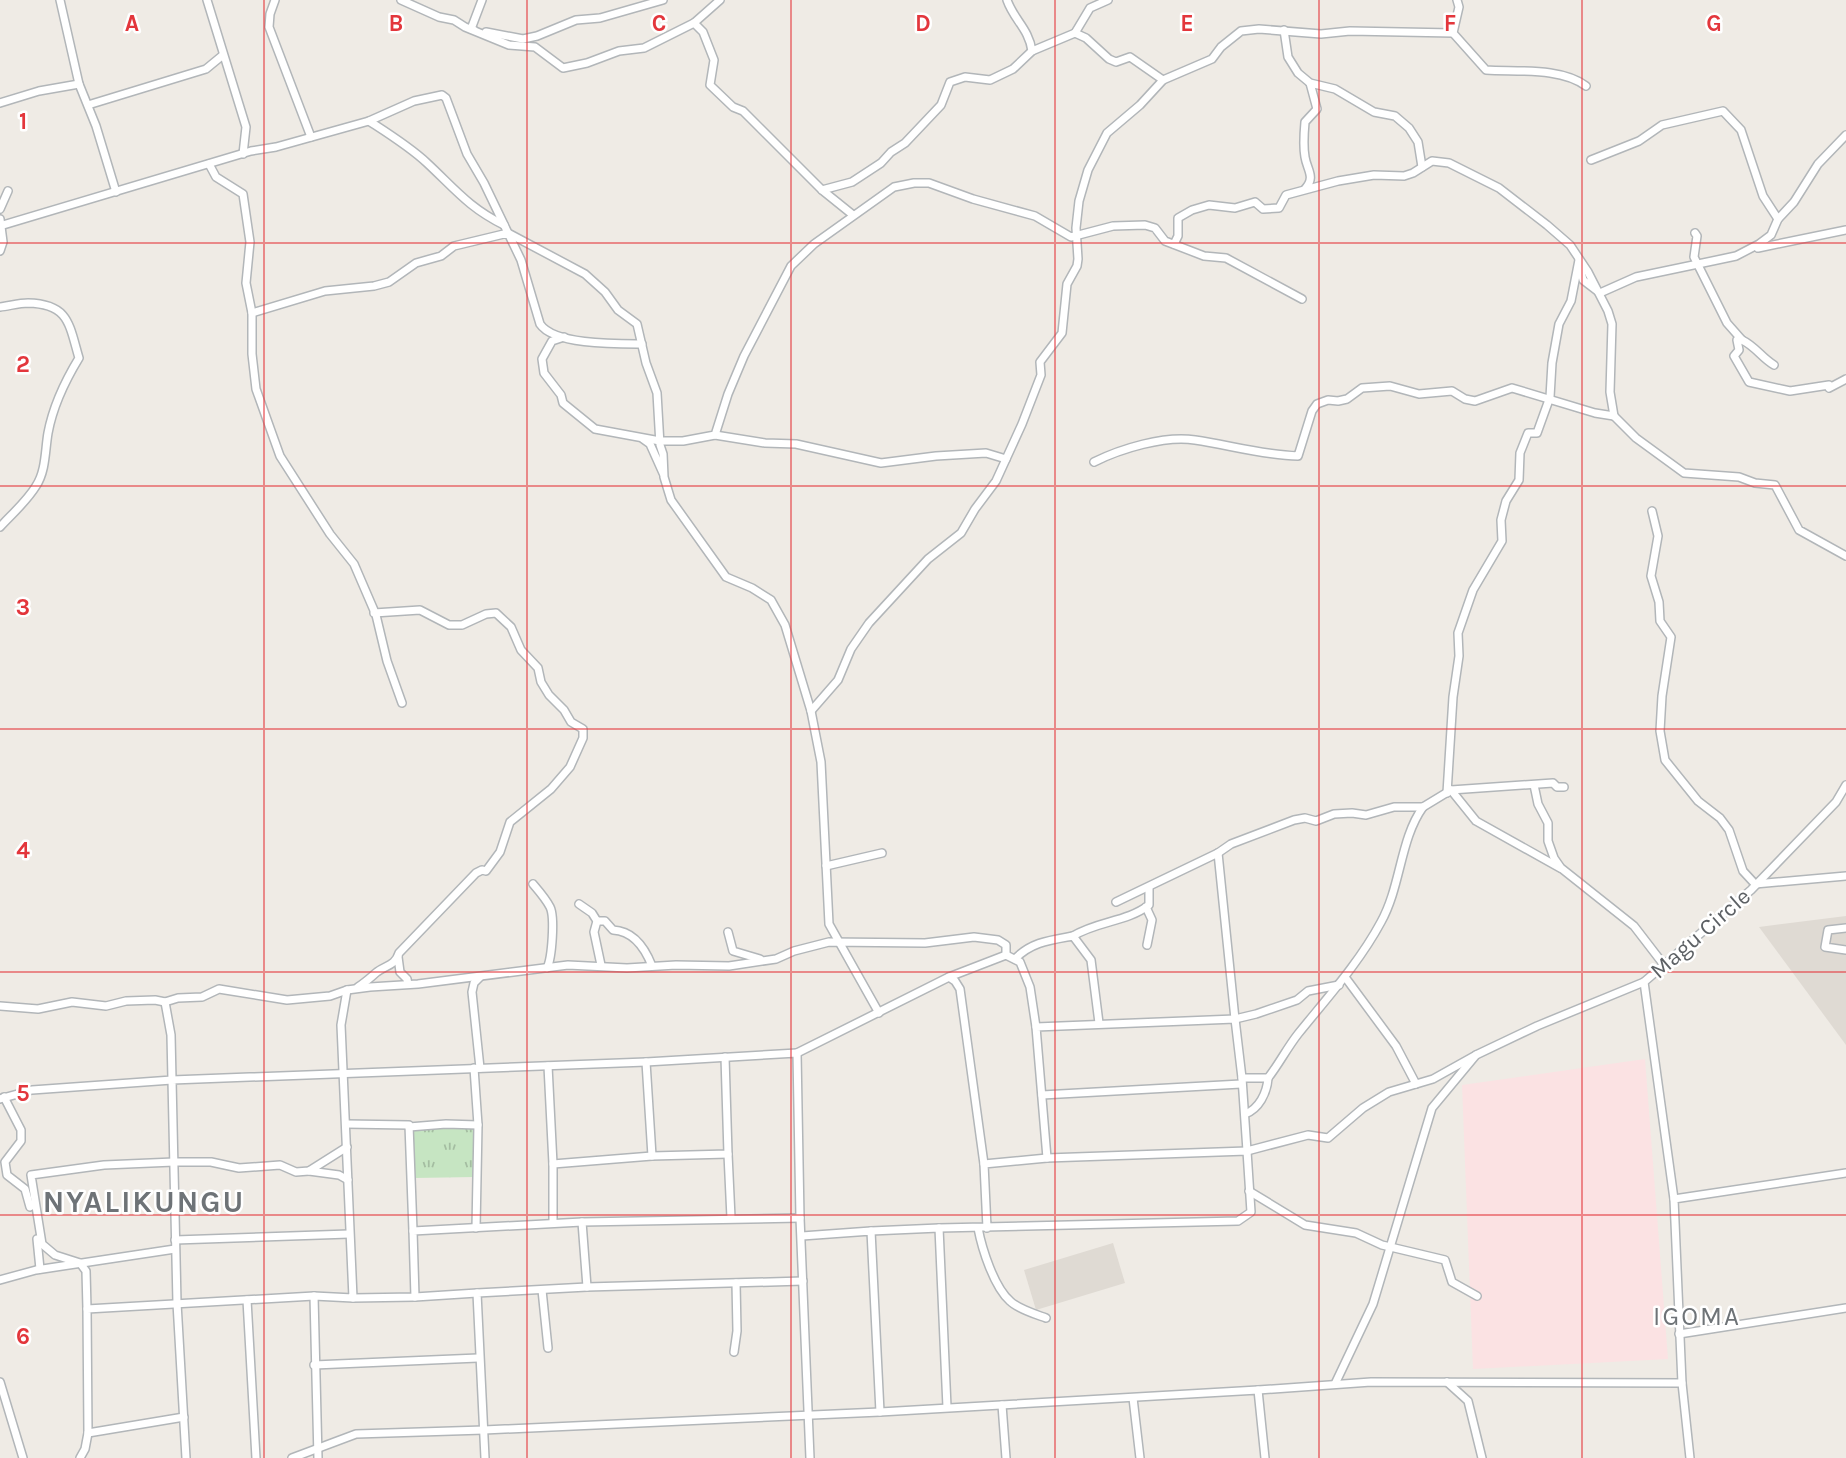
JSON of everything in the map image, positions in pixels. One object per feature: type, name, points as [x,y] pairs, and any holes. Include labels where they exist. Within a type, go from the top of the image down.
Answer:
[{"type":"street","points":[[60,0],[79,84],[116,192]]},
{"type":"street","points":[[207,0],[246,127],[243,154]]},
{"type":"street","points":[[276,0],[270,14],[269,27],[311,137]]},
{"type":"street","points":[[401,0],[509,45],[535,47],[564,68],[619,51],[644,48],[694,23],[720,0]]},
{"type":"street","points":[[471,29],[482,0]]},
{"type":"street","points":[[471,29],[523,39],[576,20],[600,18],[663,0]]},
{"type":"street","points":[[1007,0],[1030,37],[1032,51]]},
{"type":"street","points":[[822,190],[852,182],[905,143],[941,105],[950,82],[965,77],[990,80],[1013,69],[1032,51],[1075,33],[1090,8],[1108,0]]},
{"type":"street","points":[[1453,33],[1457,20],[1457,0]]},
{"type":"street","points":[[694,23],[703,32],[714,60],[710,85],[733,107],[743,111],[822,190],[853,215]]},
{"type":"street","points":[[1284,30],[1288,57],[1298,73],[1310,83],[1335,89],[1374,112],[1395,116],[1409,128],[1418,142],[1422,167]]},
{"type":"street","points":[[811,711],[838,680],[851,649],[869,623],[928,559],[961,533],[996,481],[1041,375],[1040,362],[1062,333],[1067,284],[1077,266],[1079,201],[1088,170],[1107,133],[1140,105],[1163,80],[1212,59],[1220,47],[1241,31],[1284,30],[1321,34],[1350,31],[1453,33],[1486,70],[1569,77],[1586,86]]},
{"type":"street","points":[[1075,33],[1086,38],[1109,60],[1116,62],[1130,57],[1163,80]]},
{"type":"street","points":[[88,105],[206,69],[223,55]]},
{"type":"street","points":[[1305,189],[1309,186],[1311,173],[1305,159],[1305,122],[1317,109],[1310,83]]},
{"type":"street","points":[[0,103],[79,84]]},
{"type":"street","points":[[0,251],[3,242],[1,223],[369,121],[414,101],[442,95],[446,98],[467,154],[521,260],[540,324],[545,332],[612,344],[642,344]]},
{"type":"street","points":[[1591,160],[1639,141],[1662,125],[1723,111],[1741,130],[1763,196],[1778,219]]},
{"type":"street","points":[[369,121],[427,163],[451,189],[483,215],[504,225]]},
{"type":"street","points":[[1600,293],[1636,278],[1736,256],[1750,249],[1771,235],[1778,219],[1794,202],[1805,181],[1846,135]]},
{"type":"street","points":[[1174,244],[1178,236],[1178,218],[1192,210],[1209,205],[1235,208],[1255,201],[1263,209],[1279,208],[1286,195],[1305,189],[1374,175],[1404,176],[1432,161],[1449,163],[1499,188],[1570,245],[1600,293],[1612,324],[1610,392],[1614,416],[1636,438],[1684,473],[1739,477],[1755,483],[1775,485],[1799,530],[1846,556]]},
{"type":"street","points":[[209,164],[216,177],[243,194],[250,242],[246,284],[252,313],[252,354],[256,389],[279,456],[330,534],[354,564],[374,613],[402,703]]},
{"type":"street","points":[[715,435],[744,356],[792,266],[814,244],[894,187],[929,183],[973,199],[1035,216],[1071,237],[1113,226],[1145,225],[1155,228],[1165,241],[1204,256],[1226,258],[1302,299]]},
{"type":"street","points":[[0,209],[8,191]]},
{"type":"street","points":[[1750,249],[1846,230]]},
{"type":"street","points":[[252,313],[325,291],[389,282],[416,263],[441,256],[454,246],[508,233],[585,274],[605,292],[618,310],[637,324],[657,393],[664,477]]},
{"type":"street","points":[[1695,233],[1697,236],[1693,252],[1727,323],[1742,340],[1774,365]]},
{"type":"street","points":[[1578,260],[1571,300],[1559,324],[1552,363],[1550,397],[1537,433],[1528,433],[1524,439],[1520,453],[1519,480],[1506,501],[1501,520],[1502,541],[1474,590],[1458,633],[1449,792],[1476,821],[1561,868],[1634,926],[1664,965]]},
{"type":"street","points":[[0,307],[26,303],[55,307],[67,319],[79,358],[64,383],[53,412],[46,456],[37,485],[0,527]]},
{"type":"street","points":[[564,337],[552,341],[542,359],[544,373],[564,403],[595,429],[660,443],[715,435],[765,443],[796,444],[881,463],[986,453],[1006,459]]},
{"type":"street","points":[[1742,340],[1737,340],[1739,349],[1734,356],[1749,382],[1790,391],[1829,387],[1846,379]]},
{"type":"street","points":[[1094,462],[1110,454],[1170,440],[1193,439],[1235,446],[1252,452],[1298,456],[1312,411],[1317,404],[1328,400],[1347,399],[1362,388],[1390,386],[1419,394],[1452,391],[1465,399],[1475,401],[1512,388],[1550,397],[1595,413],[1614,416]]},
{"type":"street","points":[[643,439],[650,444],[671,500],[726,577],[752,587],[771,600],[788,633],[811,711],[821,762],[829,924],[879,1013]]},
{"type":"street","points":[[1652,511],[1658,536],[1651,576],[1659,602],[1660,621],[1671,637],[1660,731],[1665,760],[1698,801],[1720,818],[1729,830],[1743,871],[1755,884],[1846,876]]},
{"type":"street","points":[[0,1006],[38,1009],[72,1002],[106,1006],[126,1000],[165,1002],[178,998],[202,997],[219,989],[287,999],[330,996],[371,979],[378,971],[392,965],[476,873],[486,871],[491,866],[500,852],[510,822],[566,774],[583,738],[583,729],[571,722],[564,710],[549,695],[541,682],[538,668],[521,650],[512,627],[496,614],[486,614],[462,625],[449,625],[420,610],[374,613]]},
{"type":"street","points":[[1245,1114],[1254,1111],[1267,1089],[1268,1078],[1296,1036],[1345,977],[1386,911],[1402,867],[1413,821],[1423,807],[1449,792],[1553,783],[1557,788],[1564,786]]},
{"type":"street","points":[[1534,785],[1538,804],[1548,823],[1548,841],[1553,858],[1561,868]]},
{"type":"street","name":"Magu Circle","points":[[1690,1458],[1682,1383],[1674,1199],[1644,982],[1755,884],[1836,802],[1846,785]]},
{"type":"street","points":[[1116,902],[1149,888],[1231,844],[1294,820],[1305,818],[1316,821],[1334,814],[1366,815],[1394,807],[1423,807]]},
{"type":"street","points":[[826,866],[882,853]]},
{"type":"street","points":[[802,1237],[939,1228],[1238,1220],[1251,1212],[1242,1081],[1218,853]]},
{"type":"street","points":[[533,884],[552,910],[551,960],[547,968]]},
{"type":"street","points":[[1015,959],[1024,949],[1035,944],[1073,936],[1111,920],[1137,915],[1149,905],[1149,888]]},
{"type":"street","points":[[579,904],[592,913],[597,921],[594,932],[601,965]]},
{"type":"street","points":[[1146,907],[1152,920],[1147,945]]},
{"type":"street","points":[[597,921],[604,921],[613,930],[624,930],[633,936],[646,950],[652,966]]},
{"type":"street","points":[[1846,928],[1828,930],[1825,947],[1846,950]]},
{"type":"street","points":[[728,932],[733,951],[764,961]]},
{"type":"street","points":[[1073,936],[1091,960],[1098,1023]]},
{"type":"street","points":[[351,989],[461,979],[568,965],[627,968],[729,966],[776,959],[813,945],[839,942],[925,943],[974,937],[999,940],[1006,945],[1006,955]]},
{"type":"street","points":[[40,1269],[38,1240],[25,1189],[6,1175],[5,1163],[21,1141],[21,1130],[2,1098],[32,1090],[172,1080],[797,1054],[949,977],[1006,955],[1020,961],[1030,987],[1036,1027],[1046,1158]]},
{"type":"street","points":[[398,957],[400,972],[408,984]]},
{"type":"street","points":[[476,1228],[478,1125],[472,992],[474,983],[480,976]]},
{"type":"street","points":[[949,977],[960,989],[984,1164],[982,1249],[1003,1293],[1011,1303],[1046,1318]]},
{"type":"street","points":[[1345,977],[1396,1046],[1416,1084]]},
{"type":"street","points":[[461,979],[472,992]]},
{"type":"street","points":[[984,1164],[1046,1158],[1247,1151],[1308,1135],[1328,1138],[1363,1108],[1389,1092],[1433,1079],[1476,1055],[1644,982]]},
{"type":"street","points":[[1036,1027],[1234,1018],[1256,1014],[1297,1000],[1308,991],[1339,985]]},
{"type":"street","points":[[351,989],[341,1025],[353,1298]]},
{"type":"street","points":[[165,1002],[171,1035],[175,1249],[186,1458]]},
{"type":"street","points":[[797,1054],[800,1218],[810,1458]]},
{"type":"street","points":[[1335,1384],[1373,1304],[1432,1108],[1476,1055]]},
{"type":"street","points":[[725,1058],[731,1218]]},
{"type":"street","points":[[646,1062],[652,1156]]},
{"type":"street","points":[[548,1066],[553,1223]]},
{"type":"street","points":[[1042,1095],[1268,1078]]},
{"type":"street","points":[[346,1124],[410,1127],[478,1125]]},
{"type":"street","points":[[410,1127],[415,1297]]},
{"type":"street","points":[[309,1171],[347,1147]]},
{"type":"street","points":[[553,1164],[652,1156],[728,1154]]},
{"type":"street","points":[[80,1458],[88,1433],[86,1271],[80,1263],[55,1255],[42,1244],[31,1175],[104,1165],[211,1162],[239,1168],[281,1165],[296,1172],[339,1175],[348,1180]]},
{"type":"street","points":[[1674,1199],[1846,1172]]},
{"type":"street","points":[[1249,1191],[1306,1225],[1356,1233],[1382,1245],[1445,1260],[1451,1282],[1478,1296]]},
{"type":"street","points":[[413,1231],[582,1222],[800,1218]]},
{"type":"street","points":[[582,1222],[587,1287]]},
{"type":"street","points":[[939,1228],[947,1407]]},
{"type":"street","points":[[871,1231],[880,1412]]},
{"type":"street","points":[[175,1240],[349,1234]]},
{"type":"street","points":[[0,1279],[40,1269],[175,1249]]},
{"type":"street","points":[[87,1309],[314,1296],[415,1297],[587,1287],[803,1282]]},
{"type":"street","points":[[734,1352],[737,1331],[736,1283]]},
{"type":"street","points":[[542,1290],[548,1348]]},
{"type":"street","points":[[477,1293],[478,1358],[485,1458]]},
{"type":"street","points":[[314,1296],[318,1458]]},
{"type":"street","points":[[247,1300],[256,1458]]},
{"type":"street","points":[[1679,1334],[1846,1308]]},
{"type":"street","points":[[314,1365],[478,1358]]},
{"type":"street","points":[[0,1382],[23,1458]]},
{"type":"street","points":[[1446,1382],[1468,1401],[1482,1458]]},
{"type":"street","points":[[292,1458],[356,1434],[880,1412],[1335,1384],[1682,1383]]},
{"type":"street","points":[[1258,1390],[1265,1458]]},
{"type":"street","points":[[1133,1398],[1140,1458]]},
{"type":"street","points":[[1002,1405],[1006,1458]]},
{"type":"street","points":[[88,1433],[184,1418]]},
{"type":"shaded area","points":[[1846,916],[1846,1045],[1759,927]]},
{"type":"shaded area","points":[[1645,1059],[1668,1359],[1473,1369],[1462,1085]]},
{"type":"shaded area","points":[[1113,1243],[1125,1283],[1036,1310],[1024,1270]]},
{"type":"green space","points":[[409,1127],[475,1127],[475,1177],[414,1178]]},
{"type":"district","name":"NYALIKUNGU","points":[[144,1202]]},
{"type":"district","name":"IGOMA","points":[[1697,1316]]}]
